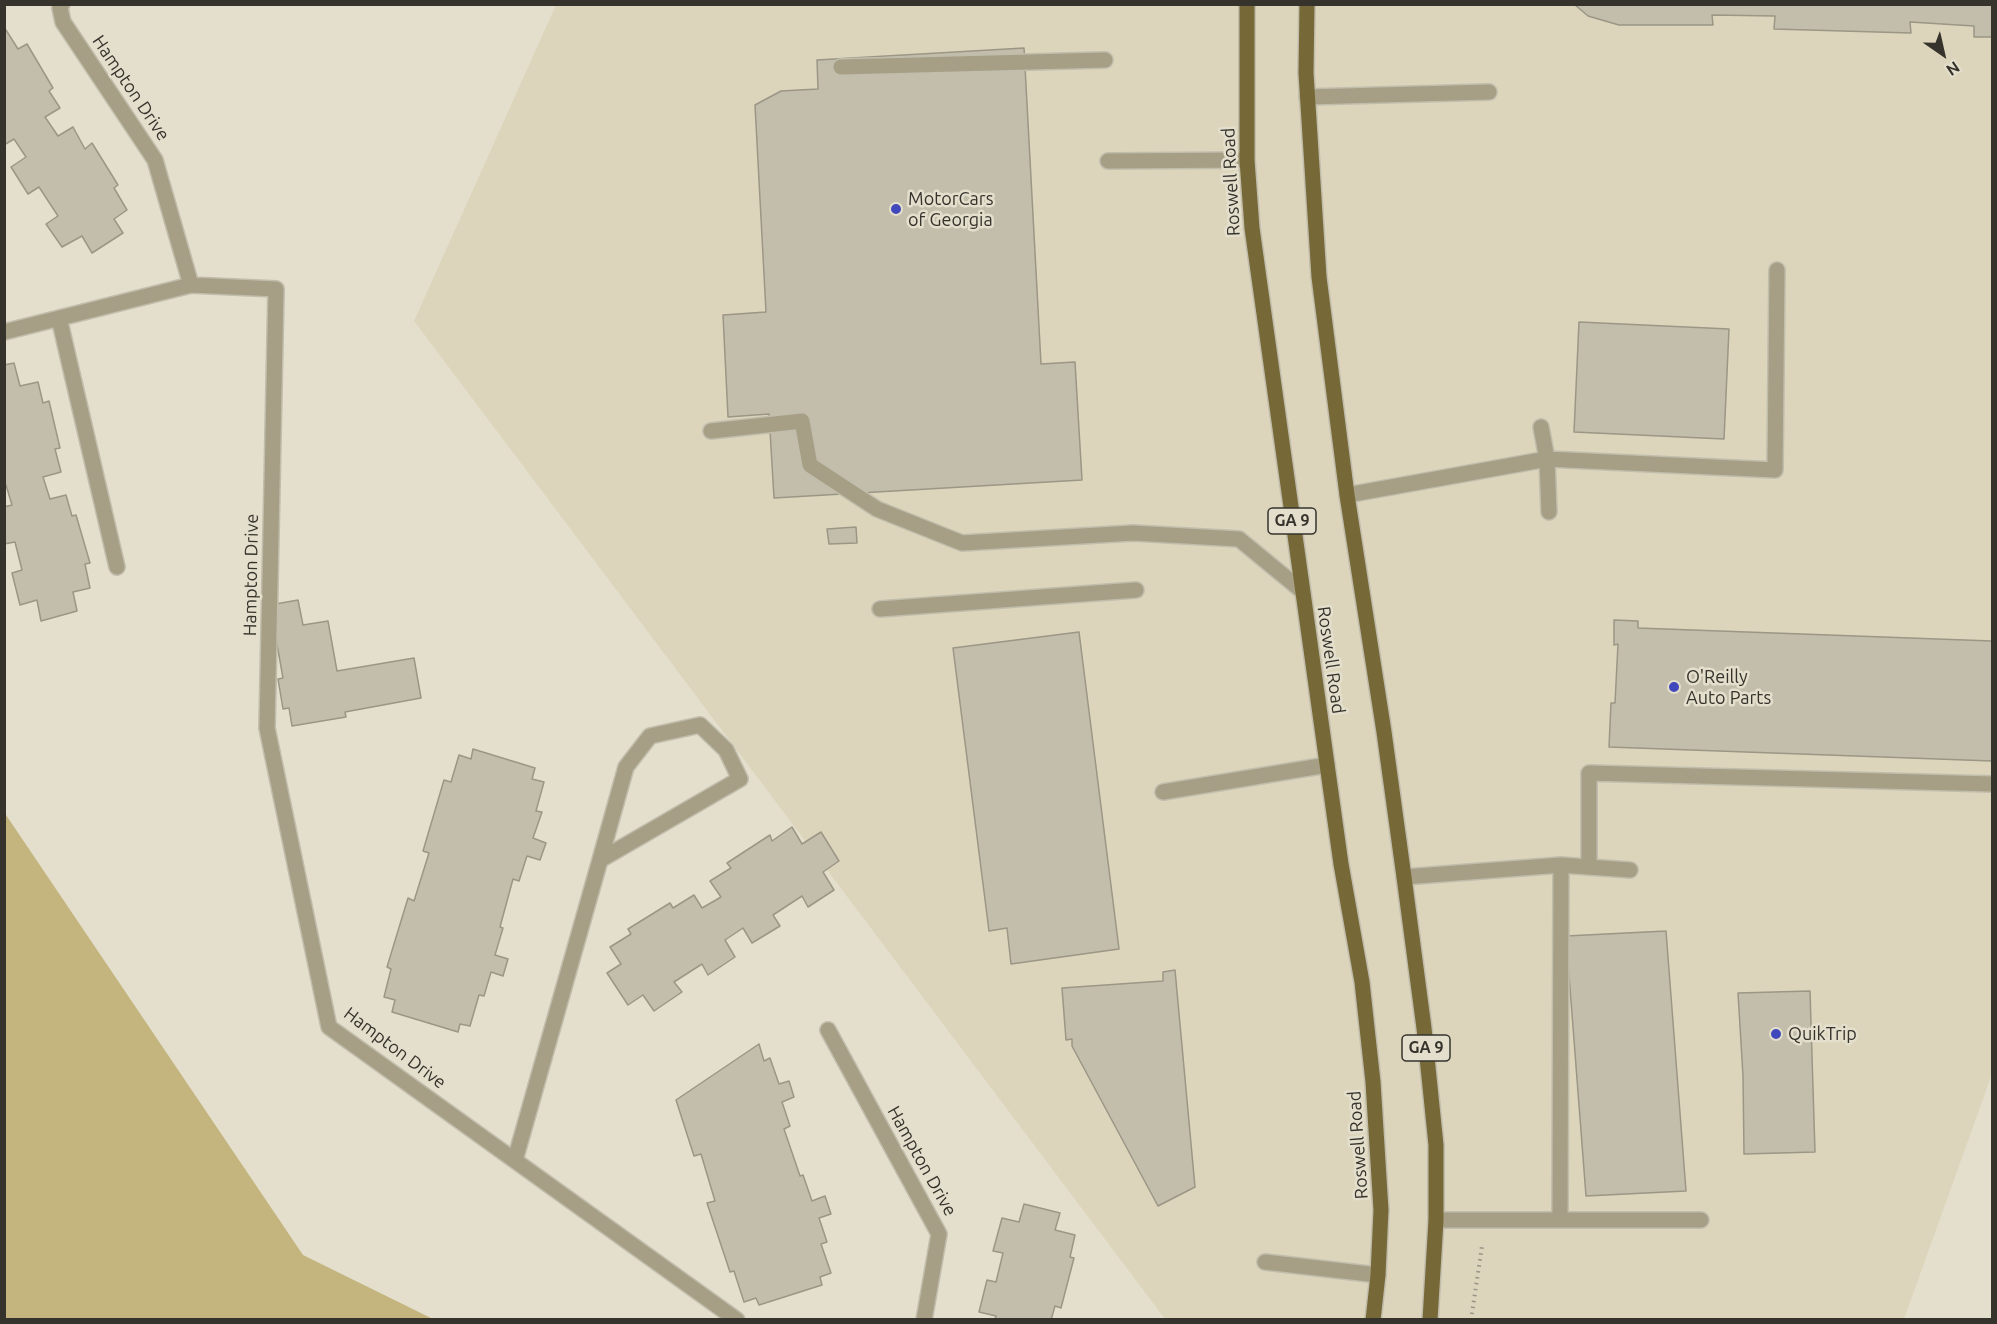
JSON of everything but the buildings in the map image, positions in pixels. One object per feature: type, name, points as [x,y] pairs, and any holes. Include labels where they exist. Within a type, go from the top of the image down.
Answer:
[{"type":"main road","name":"Roswell Road","points":[[1247,4],[1247,160],[1252,228],[1301,590],[1341,864],[1362,982],[1373,1082],[1382,1210],[1373,1320]]},
{"type":"main road","name":"GA 9","points":[[1307,4],[1307,98],[1319,277],[1347,495],[1383,721],[1404,877],[1424,1028],[1434,1134],[1436,1220],[1430,1320]]},
{"type":"street","name":"Hampton Drive","points":[[62,4],[60,8],[63,22],[155,160],[191,285],[276,289],[267,728],[329,1027],[736,1320]]},
{"type":"street","points":[[841,67],[1105,60]]},
{"type":"street","points":[[1307,98],[1489,92]]},
{"type":"street","points":[[1108,161],[1247,160]]},
{"type":"street","points":[[1347,495],[1547,459],[1775,470],[1777,270]]},
{"type":"street","points":[[4,332],[191,285]]},
{"type":"street","points":[[59,318],[117,567]]},
{"type":"street","points":[[711,431],[802,421],[810,465],[877,509],[962,543],[1133,533],[1239,539],[1301,590]]},
{"type":"street","points":[[1541,427],[1547,459],[1549,512]]},
{"type":"street","points":[[880,609],[1136,590]]},
{"type":"street","points":[[515,1160],[626,767],[650,736],[700,725],[726,750],[740,779],[600,860]]},
{"type":"street","points":[[1163,792],[1327,765]]},
{"type":"street","points":[[1589,867],[1588,773],[1992,784]]},
{"type":"street","points":[[1560,1219],[1561,865]]},
{"type":"street","points":[[1404,877],[1561,865],[1630,870]]},
{"type":"street","name":"Hampton Drive","points":[[828,1030],[939,1234],[924,1320]]},
{"type":"street","points":[[1436,1220],[1701,1220]]},
{"type":"street","points":[[1265,1262],[1378,1275]]},
{"type":"path","points":[[1471,1320],[1486,1220]]},
{"type":"shaded area","points":[[556,5],[1992,5],[1992,1074],[1904,1319],[1165,1319],[414,321]]},
{"type":"shaded area","points":[[4,812],[303,1255],[433,1319],[5,1319]]},
{"type":"place","name":"MotorCars of Georgia","points":[[896,209]]},
{"type":"place","name":"O'Reilly Auto Parts","points":[[1674,687]]},
{"type":"place","name":"QuikTrip","points":[[1776,1034]]}]
